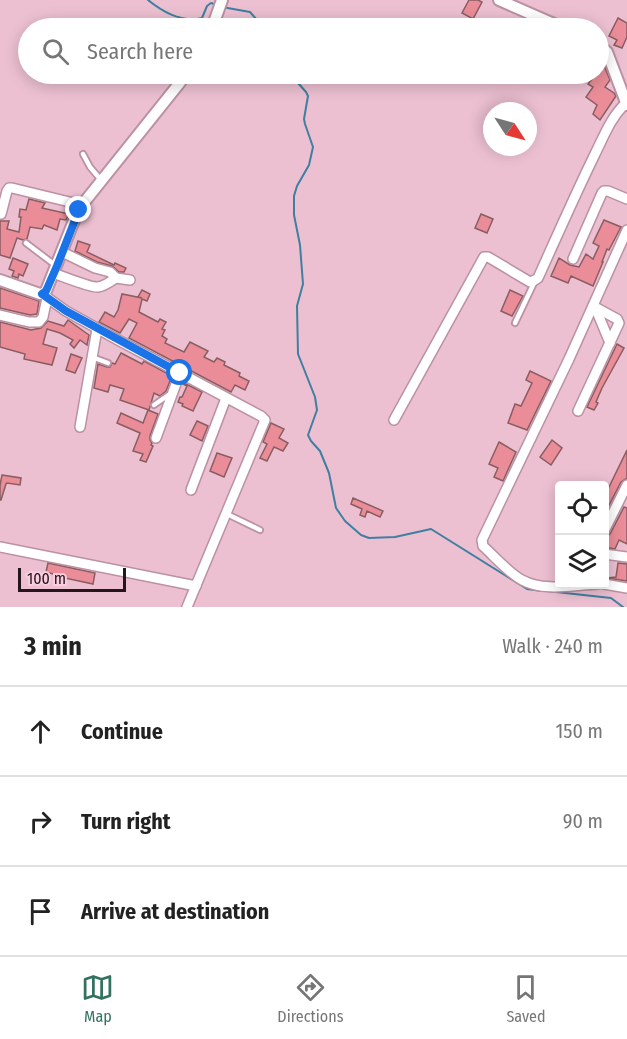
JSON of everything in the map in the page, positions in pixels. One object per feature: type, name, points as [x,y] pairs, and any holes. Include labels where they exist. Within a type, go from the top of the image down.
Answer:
[{"type":"street","points":[[216,18],[222,0]]},
{"type":"street","points":[[499,0],[540,18]]},
{"type":"street","points":[[394,420],[484,257],[488,257],[530,282],[538,278],[615,114],[627,104],[609,57]]},
{"type":"street","points":[[0,315],[39,322],[43,317],[46,291],[82,205],[179,84]]},
{"type":"street","points":[[1,214],[9,188],[82,205]]},
{"type":"street","points":[[573,259],[602,193],[608,191],[627,199]]},
{"type":"street","points":[[555,587],[529,583],[517,577],[483,546],[482,540],[594,307],[627,230]]},
{"type":"street","points":[[62,252],[94,268],[110,272],[116,278],[130,280]]},
{"type":"street","points":[[55,270],[97,287],[116,278]]},
{"type":"street","points":[[0,280],[45,296],[97,329],[264,417],[265,420],[187,607]]},
{"type":"street","points":[[594,307],[610,343]]},
{"type":"street","points":[[578,411],[619,320],[594,307]]},
{"type":"street","points":[[80,427],[97,329]]},
{"type":"street","points":[[156,438],[180,373]]},
{"type":"street","points":[[191,490],[226,398]]},
{"type":"street","points":[[609,521],[627,485]]},
{"type":"street","points":[[0,547],[196,586]]},
{"type":"street","points":[[609,555],[627,557]]},
{"type":"street","points":[[609,585],[627,588]]},
{"type":"lane","points":[[83,154],[101,180]]},
{"type":"lane","points":[[27,243],[55,270]]},
{"type":"lane","points":[[515,323],[535,280]]},
{"type":"lane","points":[[92,357],[108,363]]},
{"type":"lane","points":[[154,405],[172,393]]},
{"type":"lane","points":[[226,514],[260,530]]},
{"type":"building","points":[[469,0],[482,2],[474,18],[462,13]]},
{"type":"building","points":[[618,18],[627,23],[627,37],[622,48],[614,45],[617,40],[609,36]]},
{"type":"building","points":[[588,84],[607,84],[605,87],[616,96],[600,120],[593,114],[597,105],[586,97],[593,87]]},
{"type":"building","points":[[29,199],[45,203],[42,208],[69,214],[66,220],[60,219],[57,230],[44,225],[42,229],[30,227],[27,239],[17,238],[10,258],[0,255],[0,221],[9,221],[7,229],[19,232],[20,209],[26,210]]},
{"type":"building","points":[[481,214],[493,219],[487,233],[475,228]]},
{"type":"building","points":[[604,220],[621,227],[609,250],[607,249],[593,286],[571,276],[568,283],[551,276],[559,258],[570,265],[579,267],[586,254],[593,259],[599,246],[593,243]]},
{"type":"building","points":[[78,241],[90,245],[87,252],[126,268],[124,272],[119,272],[112,266],[97,262],[75,251]]},
{"type":"building","points":[[13,258],[28,264],[23,276],[19,274],[18,278],[12,276],[14,271],[9,269]]},
{"type":"building","points":[[0,288],[39,301],[37,314],[30,315],[0,308]]},
{"type":"building","points":[[142,290],[150,294],[147,301],[142,299],[139,312],[158,322],[160,319],[166,322],[162,329],[165,330],[162,336],[167,339],[165,343],[184,352],[190,342],[208,351],[204,357],[214,362],[217,358],[225,362],[224,365],[240,373],[239,376],[249,381],[245,390],[235,385],[231,392],[129,338],[137,323],[129,319],[120,333],[99,322],[105,312],[114,317],[122,294],[142,298],[138,297]]},
{"type":"building","points":[[510,290],[523,296],[512,316],[501,311]]},
{"type":"building","points":[[68,320],[89,335],[87,345],[80,340],[74,348],[70,344],[73,340],[47,329],[43,344],[57,348],[52,365],[24,359],[25,354],[0,347],[0,322],[31,330],[41,328],[48,321],[64,326]]},
{"type":"building","points":[[617,344],[624,348],[602,388],[594,410],[587,407]]},
{"type":"building","points":[[121,353],[142,364],[144,361],[172,376],[166,391],[160,396],[154,393],[149,410],[120,400],[124,389],[110,385],[108,392],[94,388],[98,364],[110,367],[112,363],[115,364]]},
{"type":"building","points":[[71,354],[82,358],[75,373],[66,370]]},
{"type":"building","points":[[530,371],[551,381],[527,430],[508,423],[515,404],[521,406],[532,383],[526,380]]},
{"type":"building","points":[[184,383],[202,392],[193,411],[178,402],[187,386]]},
{"type":"building","points":[[148,410],[158,414],[150,436],[153,446],[146,462],[140,460],[143,454],[133,451],[140,433],[117,423],[121,413],[143,423]]},
{"type":"building","points":[[197,421],[208,426],[202,441],[190,435]]},
{"type":"building","points":[[271,423],[284,429],[279,438],[288,443],[283,451],[274,447],[267,461],[260,458],[267,444],[263,442]]},
{"type":"building","points":[[552,440],[562,448],[551,465],[540,457]]},
{"type":"building","points":[[499,442],[516,452],[503,481],[494,477],[498,468],[489,464]]},
{"type":"building","points":[[627,450],[627,478],[621,482],[609,505],[609,487]]},
{"type":"building","points":[[217,453],[232,458],[224,477],[210,471]]},
{"type":"building","points":[[2,475],[21,478],[20,485],[6,484],[0,500],[0,485]]},
{"type":"building","points":[[353,498],[383,511],[380,517],[367,511],[365,517],[360,515],[362,509],[351,504]]},
{"type":"building","points":[[624,507],[627,508],[627,544],[619,540],[615,549],[609,548],[610,534]]},
{"type":"building","points":[[48,563],[95,573],[93,584],[46,572]]},
{"type":"building","points":[[618,563],[627,564],[627,581],[609,578],[616,577]]},
{"type":"waterway","points":[[148,0],[167,13],[180,18]]},
{"type":"waterway","points":[[202,18],[207,6],[211,3],[217,5]]},
{"type":"waterway","points":[[222,7],[250,12],[255,18]]},
{"type":"waterway","points":[[299,84],[308,96],[304,119],[313,147],[309,165],[294,196],[294,215],[300,245],[303,284],[297,306],[298,354],[315,397],[317,410],[308,435],[320,451],[329,473],[336,508],[345,521],[361,535],[369,538],[395,537],[431,529],[527,589],[542,591]]},
{"type":"waterway","points":[[547,591],[611,598],[623,607]]},
{"type":"route","points":[[79,210],[46,291],[42,294],[66,311],[180,373]]}]
